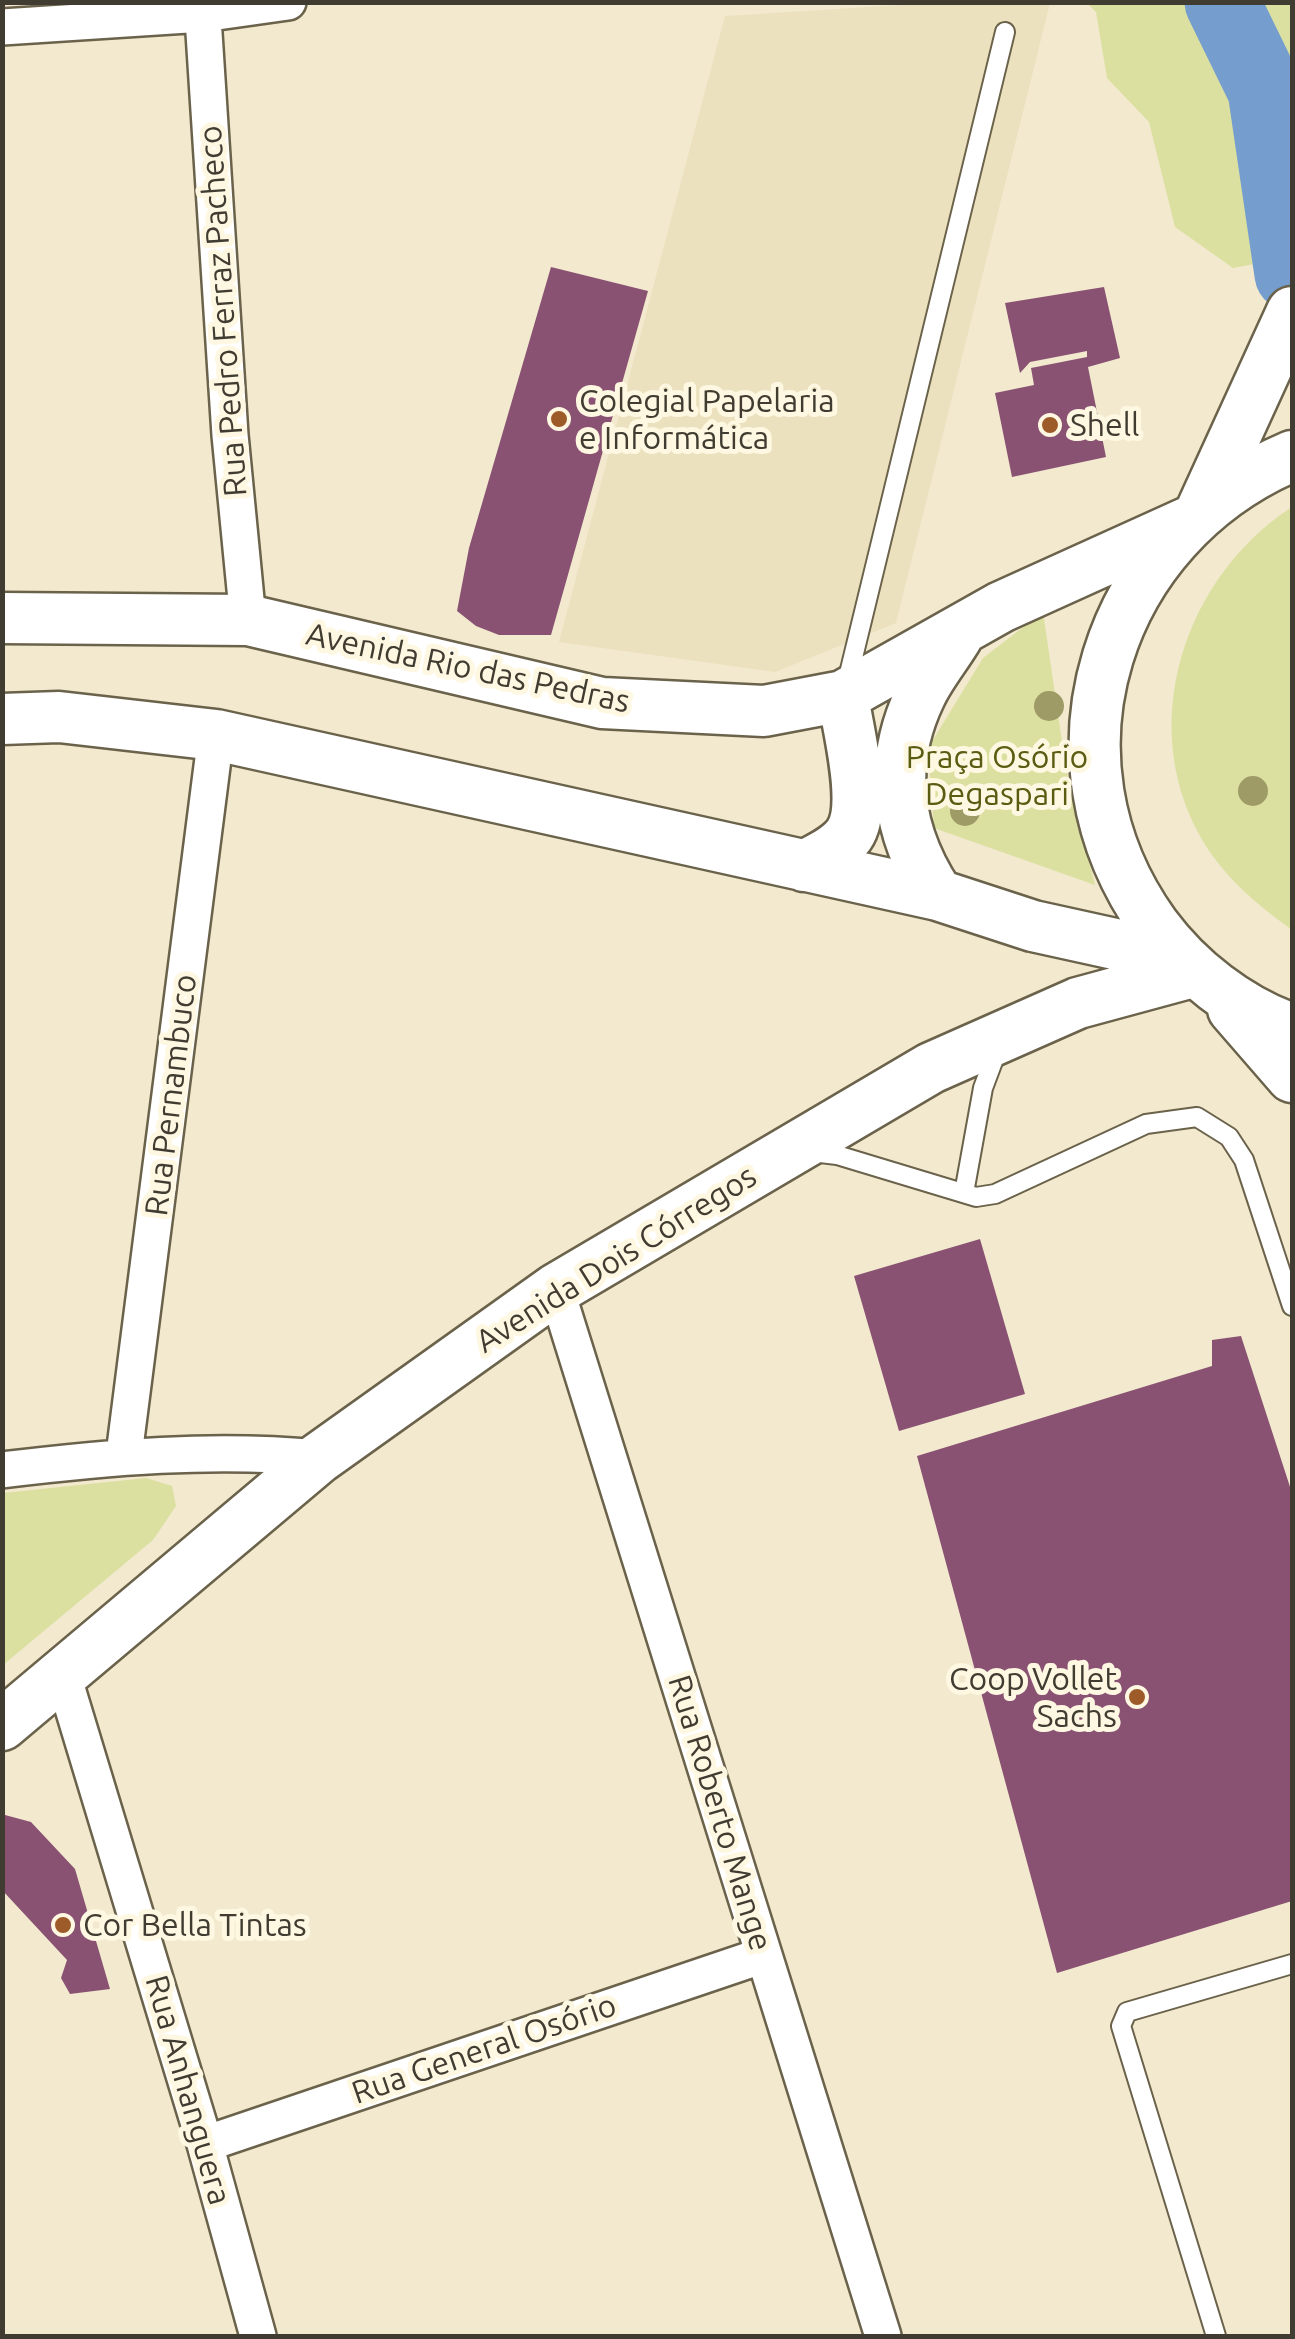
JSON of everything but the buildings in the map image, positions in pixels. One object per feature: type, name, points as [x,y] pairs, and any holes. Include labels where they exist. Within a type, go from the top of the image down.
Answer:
[{"type":"main road","points":[[1196,516],[1292,312]]},
{"type":"main road","points":[[1292,456],[1245,479],[1196,516],[1155,562],[1126,608],[1100,685],[1095,739],[1098,792],[1112,845],[1134,894],[1196,971],[1292,1077]]},
{"type":"main road","name":"Avenida Rio das Pedras","points":[[2,618],[248,620],[602,703],[764,711],[843,696],[962,628],[1196,516]]},
{"type":"main road","points":[[938,895],[918,866],[906,832],[900,761],[921,692],[962,628]]},
{"type":"main road","points":[[804,866],[835,848],[857,820],[858,802],[843,696]]},
{"type":"main road","points":[[2,720],[60,717],[216,735],[938,895],[1196,971],[1244,1006],[1292,1029]]},
{"type":"main road","name":"Avenida Dois Córregos","points":[[2,1724],[320,1458],[556,1289],[931,1068],[1078,1003],[1196,971]]},
{"type":"street","points":[[2,28],[288,2]]},
{"type":"street","name":"Rua Pedro Ferraz Pacheco","points":[[202,8],[248,620]]},
{"type":"street","name":"Rua Pernambuco","points":[[124,1454],[216,735]]},
{"type":"street","name":"Rua Roberto Mange","points":[[556,1289],[883,2336]]},
{"type":"street","points":[[2,1470],[124,1454],[266,1453],[320,1458]]},
{"type":"street","name":"Rua Anhanguera","points":[[62,1672],[205,2144],[258,2336]]},
{"type":"street","name":"Rua General Osório","points":[[205,2144],[764,1955]]},
{"type":"lane","points":[[843,696],[1005,32]]},
{"type":"lane","points":[[964,1193],[984,1088],[1003,1036]]},
{"type":"lane","points":[[792,1150],[836,1155],[964,1193],[995,1194],[1146,1124],[1197,1117],[1229,1137],[1244,1160],[1292,1306]]},
{"type":"lane","points":[[1216,2336],[1121,2026],[1127,2012],[1292,1964]]},
{"type":"shaded area","points":[[933,3],[1050,3],[896,623],[775,672],[559,642],[725,16]]},
{"type":"green space","points":[[1087,3],[1292,3],[1292,257],[1233,268],[1175,227],[1149,122],[1107,78],[1096,12]]},
{"type":"green space","points":[[1292,507],[1292,930],[1226,873],[1191,817],[1176,769],[1172,719],[1178,670],[1194,622],[1219,578],[1252,539]]},
{"type":"green space","name":"Praça Osório Degaspari","points":[[1043,612],[1066,769],[1095,885],[934,828],[928,748],[983,658]]},
{"type":"green space","points":[[146,1478],[172,1486],[176,1506],[153,1540],[3,1665],[3,1493]]},
{"type":"waterway","points":[[1222,2],[1265,90],[1292,274]]},
{"type":"place","name":"Colegial Papelaria e Informática","points":[[559,419]]},
{"type":"place","name":"Shell","points":[[1050,425]]},
{"type":"place","name":"Coop Vollet Sachs","points":[[1137,1697]]},
{"type":"place","name":"Cor Bella Tintas","points":[[63,1925]]}]
